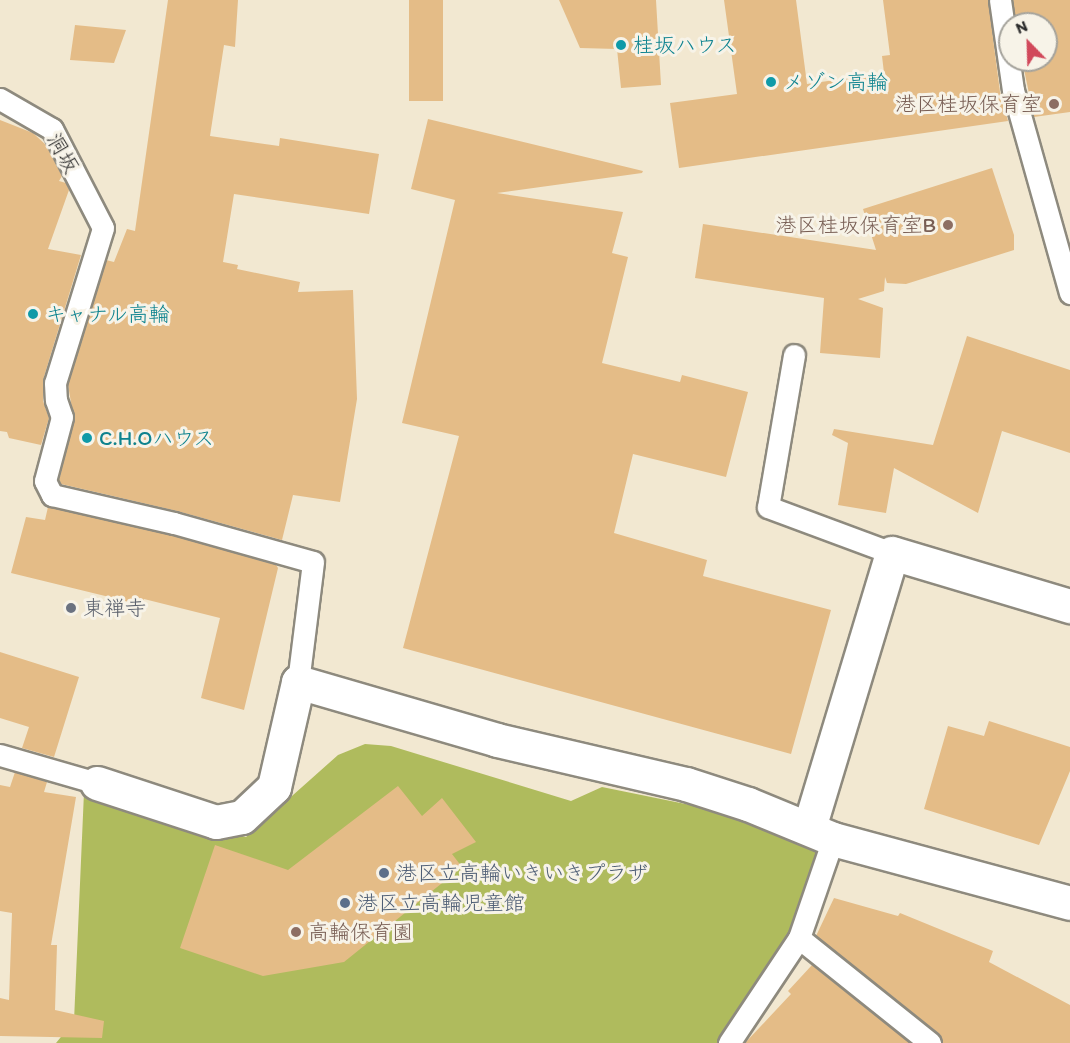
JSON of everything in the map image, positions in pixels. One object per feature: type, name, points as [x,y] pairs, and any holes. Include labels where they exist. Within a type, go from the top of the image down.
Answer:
[{"type":"street","points":[[821,833],[892,553],[1070,606]]},
{"type":"street","points":[[97,783],[216,822],[242,817],[274,787],[298,682],[497,740],[686,784],[821,833],[1070,903]]},
{"type":"lane","points":[[1000,0],[1013,90],[1070,293]]},
{"type":"lane","name":"洞坂","points":[[0,99],[52,129],[104,228],[55,383],[56,400],[62,417],[45,481],[52,495],[174,523],[313,562],[298,682]]},
{"type":"lane","points":[[794,355],[768,507],[892,553]]},
{"type":"lane","points":[[0,755],[97,783]]},
{"type":"lane","points":[[729,1043],[799,938],[821,833]]},
{"type":"lane","points":[[799,938],[930,1043]]},
{"type":"green space","points":[[365,744],[391,746],[571,801],[602,787],[705,808],[822,852],[793,930],[719,1043],[56,1043],[74,1021],[84,792],[246,837],[338,755]]},
{"type":"building","points":[[168,0],[238,0],[235,47],[224,45],[210,136],[279,146],[280,138],[379,154],[369,214],[234,194],[223,262],[238,265],[237,269],[300,282],[298,292],[353,290],[357,399],[340,502],[293,495],[282,540],[177,511],[61,484],[59,480],[74,420],[68,385],[106,260],[114,262],[127,229],[135,231]]},
{"type":"building","points":[[409,0],[443,0],[443,101],[409,101]]},
{"type":"building","name":"桂坂ハウス","points":[[559,0],[656,0],[661,85],[621,88],[617,49],[580,48]]},
{"type":"building","points":[[724,0],[796,0],[807,84],[884,73],[882,56],[890,55],[883,0],[988,0],[1000,92],[1008,121],[679,168],[670,103],[737,94]]},
{"type":"building","points":[[1013,0],[1070,0],[1070,112],[1034,117],[1025,72],[1058,72],[1058,12],[1014,12]]},
{"type":"building","points":[[75,25],[126,30],[114,63],[70,60]]},
{"type":"building","points":[[428,119],[643,171],[642,173],[497,193],[623,212],[612,253],[628,257],[602,363],[680,382],[682,375],[748,392],[726,477],[633,454],[614,533],[707,560],[703,576],[831,610],[791,754],[403,648],[459,436],[402,423],[455,200],[411,189]]},
{"type":"building","points":[[0,120],[33,133],[46,145],[62,176],[59,181],[66,183],[69,190],[48,249],[81,255],[43,380],[43,401],[49,418],[41,445],[9,438],[7,432],[0,431]]},
{"type":"building","points":[[992,168],[1014,235],[1014,250],[906,284],[887,283],[885,277],[884,291],[858,299],[883,308],[880,358],[820,353],[824,298],[695,278],[703,224],[876,250],[863,209]]},
{"type":"building","points":[[967,336],[1070,370],[1070,453],[1002,431],[978,513],[894,468],[886,513],[838,505],[848,443],[832,435],[834,429],[933,445]]},
{"type":"building","points":[[48,507],[171,535],[276,565],[278,568],[244,710],[201,698],[220,618],[144,599],[142,605],[11,573],[26,517],[45,520]]},
{"type":"building","points":[[0,652],[79,677],[54,757],[22,748],[29,727],[0,718]]},
{"type":"building","points":[[989,721],[1070,747],[1070,771],[1039,845],[924,809],[948,726],[984,736]]},
{"type":"building","points":[[15,772],[47,782],[44,792],[76,797],[51,945],[57,945],[55,1010],[104,1021],[102,1038],[0,1036],[0,998],[9,1000],[12,913],[0,911],[0,785],[10,787]]},
{"type":"building","points":[[398,786],[422,816],[442,798],[476,842],[452,854],[462,867],[344,962],[263,976],[180,948],[215,845],[288,870]]},
{"type":"building","points":[[834,898],[898,916],[900,913],[993,951],[989,962],[1070,1005],[1070,1043],[942,1043],[938,1033],[816,936]]},
{"type":"building","points":[[812,965],[910,1043],[745,1043],[791,994],[788,991]]},
{"type":"place","name":"桂坂ハウス","points":[[621,45]]},
{"type":"place","name":"メゾン高輪","points":[[771,82]]},
{"type":"place","name":"港区桂坂保育室","points":[[1054,104]]},
{"type":"place","name":"港区桂坂保育室B","points":[[948,225]]},
{"type":"place","name":"キャナル高輪","points":[[33,314]]},
{"type":"place","name":"C.H.Oハウス","points":[[87,438]]},
{"type":"place","name":"東禅寺","points":[[71,608]]},
{"type":"place","name":"港区立高輪いきいきプラザ","points":[[384,873]]},
{"type":"place","name":"港区立高輪児童館","points":[[345,903]]},
{"type":"place","name":"高輪保育園","points":[[296,932]]}]
